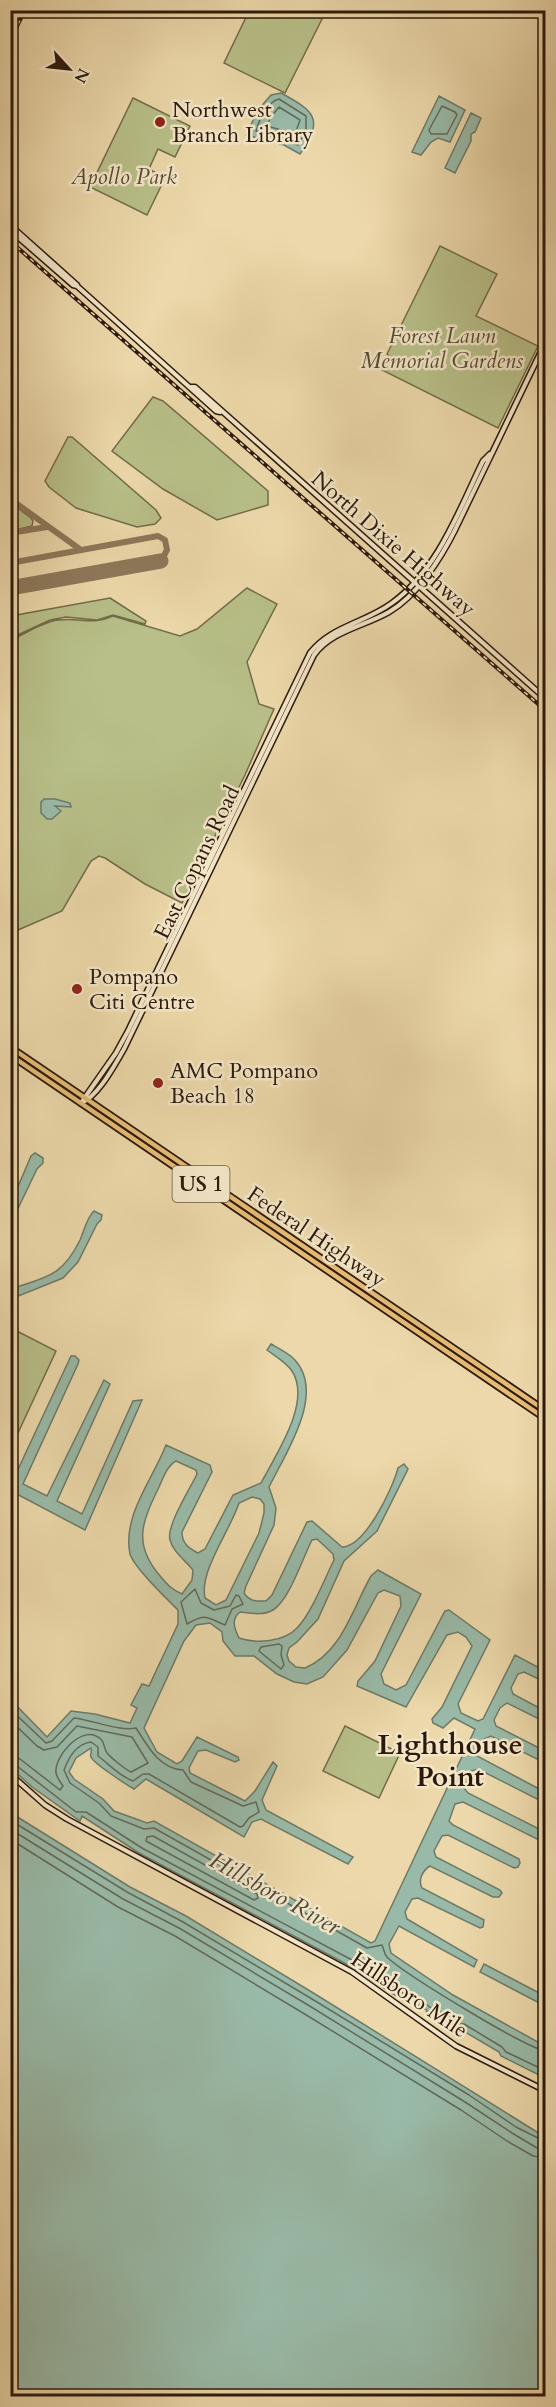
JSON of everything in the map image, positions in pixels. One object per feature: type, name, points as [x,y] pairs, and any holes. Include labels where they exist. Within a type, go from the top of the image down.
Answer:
[{"type":"main road","name":"North Dixie Highway","points":[[10,225],[216,411],[220,412],[546,699]]},
{"type":"main road","name":"North Dixie Highway","points":[[10,230],[77,286]]},
{"type":"main road","points":[[490,453],[546,341]]},
{"type":"main road","name":"East Copans Road","points":[[81,1103],[116,1063],[154,987],[155,975],[310,653],[322,639],[387,607],[413,582],[439,549],[483,461],[490,453]]},
{"type":"main road","name":"East Copans Road","points":[[86,1099],[118,1050],[154,981],[314,655],[320,647],[333,638],[398,606],[417,586],[444,552],[488,463],[490,453]]},
{"type":"main road","name":"Federal Highway","points":[[10,1047],[211,1184],[297,1250],[391,1314],[417,1324],[546,1415]]},
{"type":"main road","points":[[116,1063],[118,1050]]},
{"type":"main road","points":[[13,1057],[27,1058]]},
{"type":"main road","name":"Federal Highway","points":[[13,1057],[262,1226],[280,1231],[538,1414],[546,1415]]},
{"type":"main road","points":[[23,1063],[37,1066]]},
{"type":"main road","points":[[188,1175],[198,1176]]},
{"type":"main road","points":[[199,1183],[211,1184]]},
{"type":"main road","points":[[297,1250],[309,1251]]},
{"type":"main road","name":"Hillsboro Mile","points":[[10,1774],[45,1805],[67,1819],[352,1972],[456,2046],[546,2091]]},
{"type":"green space","points":[[249,11],[326,11],[285,93],[224,63]]},
{"type":"green space","name":"Apollo Park","points":[[133,98],[190,126],[175,157],[158,149],[149,169],[165,178],[147,215],[90,187]]},
{"type":"green space","name":"Forest Lawn Memorial Gardens","points":[[440,246],[497,274],[476,316],[538,346],[498,428],[382,370],[389,356],[387,354]]},
{"type":"green space","points":[[153,397],[163,401],[268,491],[268,505],[217,520],[163,489],[112,451]]},
{"type":"green space","points":[[68,437],[72,437],[156,510],[161,518],[155,524],[137,527],[76,508],[49,487],[45,481]]},
{"type":"green space","points":[[11,503],[31,518],[32,526],[11,531]]},
{"type":"green space","points":[[247,588],[277,604],[247,662],[259,704],[274,709],[245,775],[182,903],[99,856],[91,861],[62,911],[11,933],[11,640],[52,621],[66,619],[92,621],[113,616],[180,636],[197,629]]},
{"type":"green space","points":[[110,598],[146,621],[145,624],[113,615],[97,620],[66,617],[50,620],[11,638],[11,616]]},
{"type":"green space","points":[[11,1328],[56,1351],[11,1448]]},
{"type":"green space","points":[[345,1726],[400,1753],[379,1798],[323,1771]]},
{"type":"water","points":[[281,93],[301,105],[312,117],[314,124],[312,132],[300,154],[284,145],[246,135],[258,110],[271,95]]},
{"type":"water","points":[[439,96],[465,110],[450,142],[438,138],[431,142],[421,155],[412,152]]},
{"type":"water","points":[[471,113],[481,118],[475,132],[471,134],[471,141],[455,173],[445,168]]},
{"type":"water","points":[[44,799],[70,803],[71,807],[55,806],[61,811],[52,819],[47,819],[41,813],[41,802]]},
{"type":"water","points":[[35,1153],[43,1158],[43,1163],[37,1169],[11,1223],[11,1203],[31,1156]]},
{"type":"water","points":[[94,1211],[102,1215],[101,1220],[78,1262],[63,1278],[11,1299],[11,1289],[52,1274],[67,1262]]},
{"type":"water","name":"Hillsboro River","points":[[271,1344],[294,1359],[303,1373],[306,1389],[305,1406],[293,1441],[269,1487],[276,1508],[274,1525],[246,1586],[244,1593],[249,1598],[266,1601],[272,1595],[307,1522],[312,1521],[342,1547],[360,1537],[377,1515],[398,1468],[404,1464],[408,1469],[377,1531],[344,1561],[318,1619],[289,1648],[287,1655],[289,1661],[296,1667],[305,1668],[328,1652],[345,1628],[371,1576],[378,1570],[421,1594],[381,1674],[384,1684],[396,1690],[406,1685],[445,1611],[449,1610],[490,1640],[458,1704],[461,1713],[478,1721],[483,1719],[515,1655],[545,1671],[545,1682],[524,1672],[518,1674],[511,1688],[513,1694],[545,1711],[545,1722],[507,1703],[500,1708],[494,1720],[496,1726],[545,1751],[545,1763],[491,1736],[484,1739],[477,1756],[545,1792],[545,1803],[478,1769],[471,1771],[464,1788],[468,1793],[545,1832],[545,1843],[463,1802],[455,1804],[449,1821],[453,1825],[519,1859],[520,1863],[514,1868],[448,1835],[442,1836],[434,1851],[436,1857],[502,1893],[499,1897],[493,1897],[430,1866],[422,1876],[420,1882],[422,1888],[484,1920],[483,1927],[480,1928],[418,1898],[412,1899],[405,1912],[407,1919],[477,1960],[474,1967],[399,1926],[389,1944],[391,1953],[453,1995],[545,2046],[545,2078],[501,2056],[499,2052],[460,2029],[458,2032],[442,2023],[444,2020],[426,2013],[427,2010],[410,2001],[408,2003],[348,1965],[139,1853],[82,1816],[80,1821],[32,1787],[11,1768],[11,1700],[47,1737],[71,1711],[95,1714],[130,1723],[137,1708],[131,1705],[142,1684],[149,1686],[178,1624],[178,1610],[144,1575],[130,1554],[130,1526],[134,1512],[166,1445],[210,1465],[212,1472],[182,1532],[186,1545],[198,1553],[205,1549],[233,1495],[261,1483],[290,1428],[298,1398],[297,1384],[292,1371],[267,1350]],"holes":[[[176,1461],[196,1470],[197,1474],[175,1517],[170,1534],[174,1548],[193,1570],[192,1580],[182,1594],[161,1577],[146,1554],[143,1543],[148,1511],[170,1466]],[[252,1497],[260,1499],[264,1504],[264,1513],[259,1533],[226,1600],[216,1605],[205,1598],[204,1587],[211,1563],[239,1503]],[[317,1539],[333,1554],[334,1560],[313,1605],[297,1628],[277,1639],[253,1641],[239,1638],[234,1624],[237,1615],[240,1612],[265,1613],[279,1605],[285,1598],[312,1540]],[[384,1590],[400,1596],[401,1606],[375,1661],[358,1681],[357,1686],[406,1707],[447,1635],[458,1632],[466,1637],[472,1646],[442,1707],[432,1719],[433,1723],[443,1728],[454,1718],[475,1729],[375,1941],[371,1943],[154,1821],[147,1823],[114,1811],[103,1799],[74,1779],[69,1772],[76,1758],[91,1748],[93,1760],[134,1789],[146,1779],[244,1837],[252,1822],[261,1819],[348,1864],[353,1857],[266,1810],[262,1800],[277,1766],[273,1762],[255,1791],[245,1801],[190,1773],[189,1768],[198,1751],[206,1750],[235,1762],[239,1760],[238,1757],[197,1737],[182,1761],[177,1764],[157,1752],[144,1728],[184,1641],[196,1625],[210,1623],[222,1632],[223,1641],[235,1656],[254,1656],[277,1674],[294,1682],[307,1684],[323,1677],[347,1650],[378,1593]]]},
{"type":"water","points":[[71,1356],[79,1360],[78,1364],[23,1484],[47,1496],[104,1380],[110,1384],[57,1501],[82,1514],[133,1401],[142,1400],[85,1530],[11,1491],[11,1480],[13,1480]]},
{"type":"water","points":[[11,1813],[130,1887],[186,1916],[315,1994],[545,2137],[545,2396],[11,2396]]},
{"type":"water","points":[[484,1964],[545,1996],[545,2006],[480,1972]]},
{"type":"taxiway","points":[[10,499],[81,550]]},
{"type":"taxiway","points":[[10,533],[47,527]]},
{"type":"taxiway","points":[[10,563],[158,536],[165,540],[167,550],[161,561]]},
{"type":"runway","points":[[10,588],[161,561]]},
{"type":"railway","points":[[10,41],[25,10]]},
{"type":"railway","points":[[10,241],[546,711]]},
{"type":"place","name":"Northwest Branch Library","points":[[160,122]]},
{"type":"place","name":"Pompano Citi Centre","points":[[77,989]]},
{"type":"place","name":"AMC Pompano Beach 18","points":[[158,1083]]},
{"type":"district","name":"Lighthouse Point","points":[[450,1760]]}]
